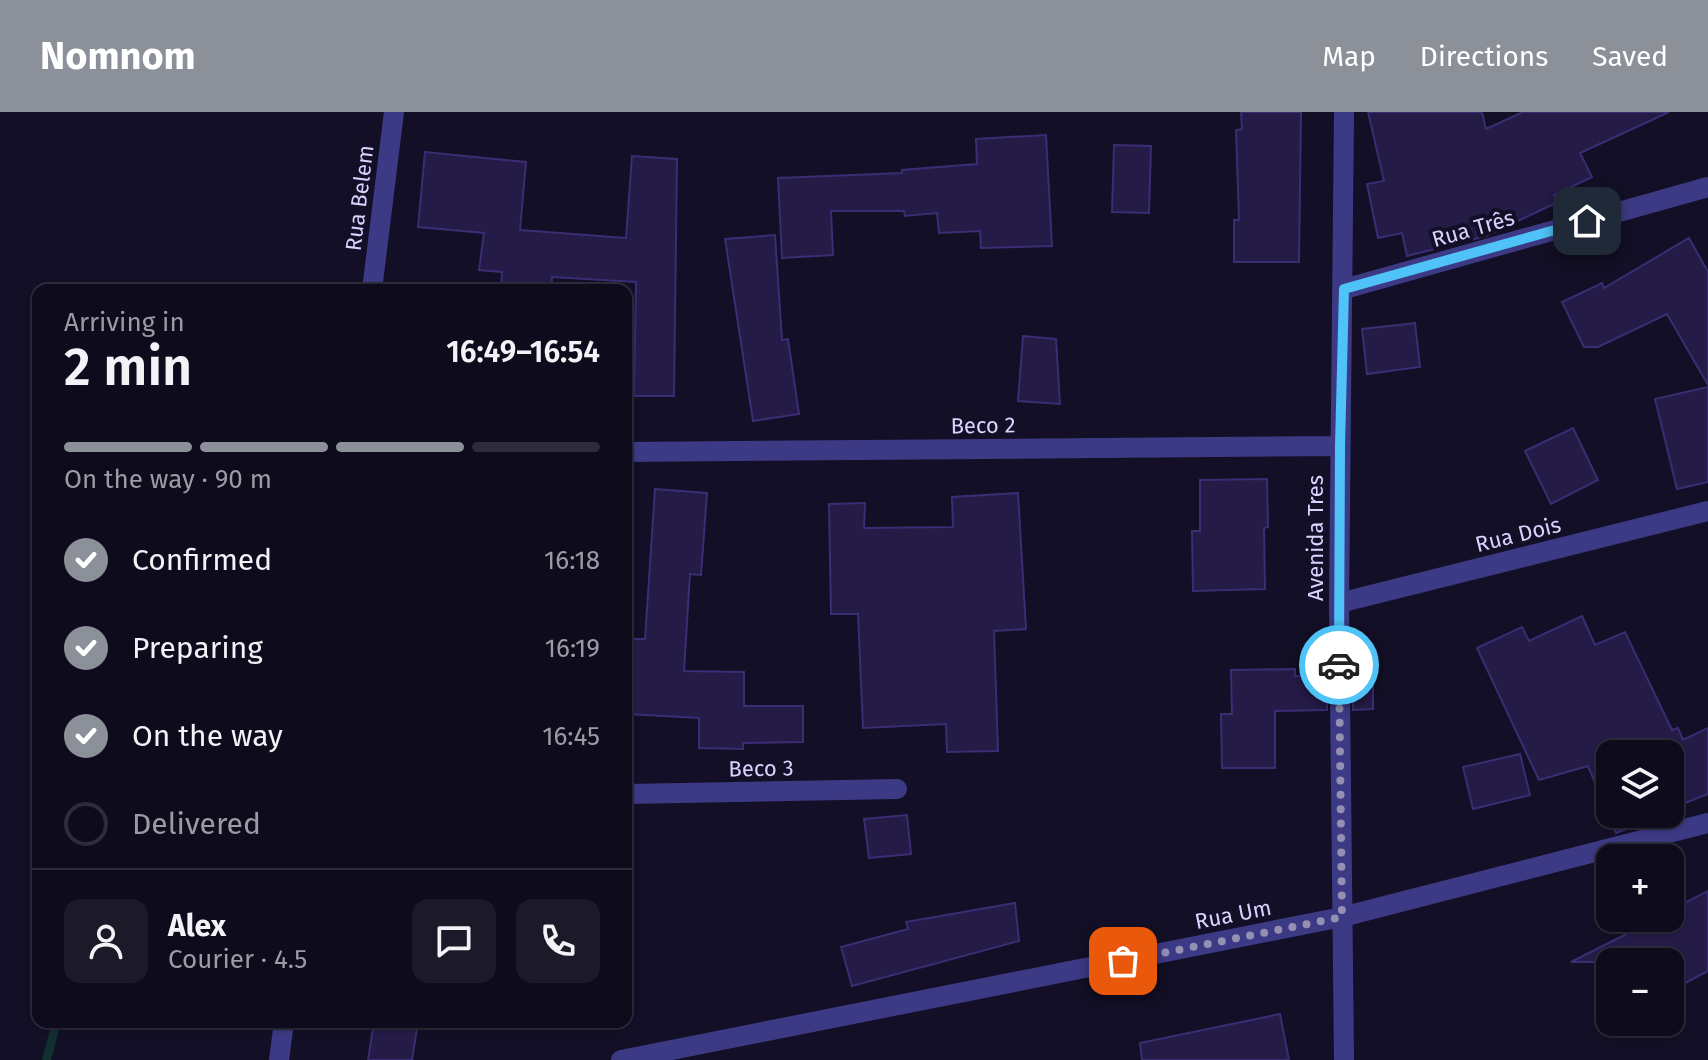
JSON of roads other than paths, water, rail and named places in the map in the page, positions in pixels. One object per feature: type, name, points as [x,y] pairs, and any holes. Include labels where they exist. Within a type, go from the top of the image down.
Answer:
[{"type":"street","name":"Rua Belem","points":[[373,284],[394,112]]},
{"type":"street","name":"Avenida Tres","points":[[1344,112],[1339,603],[1344,1060]]},
{"type":"street","name":"Rua Três","points":[[1344,289],[1708,187]]},
{"type":"street","name":"Beco 2","points":[[632,452],[1340,446]]},
{"type":"street","name":"Rua Dois","points":[[1339,603],[1708,511]]},
{"type":"street","name":"Beco 3","points":[[632,794],[897,789]]},
{"type":"street","name":"Rua Um","points":[[621,1060],[1342,917],[1708,823]]},
{"type":"street","points":[[279,1060],[283,1028]]}]
